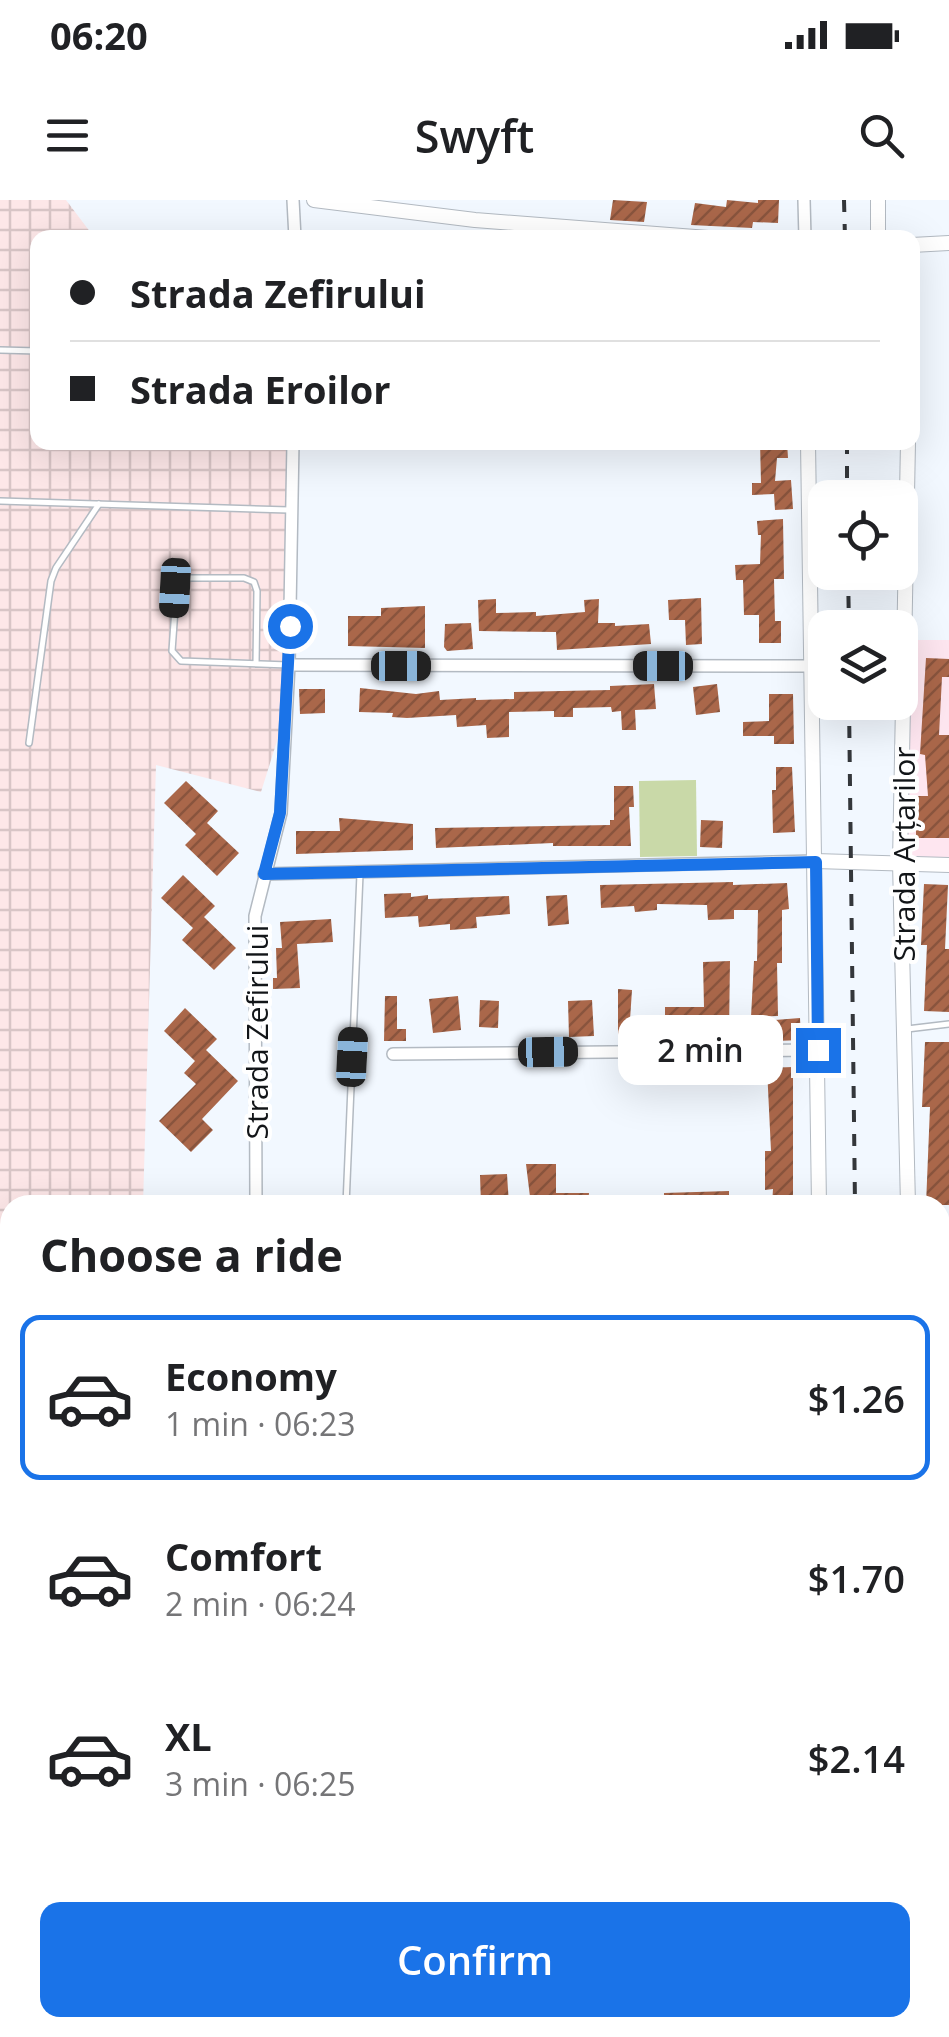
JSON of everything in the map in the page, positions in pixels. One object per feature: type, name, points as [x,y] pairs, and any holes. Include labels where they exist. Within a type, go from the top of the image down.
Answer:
[{"type":"street","points":[[293,200],[295,230]]},
{"type":"street","points":[[314,200],[475,220],[604,230]]},
{"type":"street","points":[[804,200],[805,230]]},
{"type":"street","points":[[878,200],[878,230]]},
{"type":"street","points":[[920,244],[949,242]]},
{"type":"street","name":"Strada Zefirului","points":[[256,1195],[256,916],[280,813],[289,665],[293,450]]},
{"type":"street","points":[[808,450],[811,610]]},
{"type":"street","name":"Strada Arțarilor","points":[[908,450],[900,862],[908,1195]]},
{"type":"street","points":[[289,665],[808,666]]},
{"type":"street","points":[[813,720],[819,1195]]},
{"type":"street","points":[[264,874],[816,862],[949,865]]},
{"type":"street","points":[[394,1054],[818,1050]]},
{"type":"lane","points":[[0,350],[30,351]]},
{"type":"lane","points":[[0,501],[292,510]]},
{"type":"lane","points":[[28,743],[51,581],[99,504]]},
{"type":"lane","points":[[256,664],[258,591],[254,582],[244,578],[182,578],[177,582],[172,651],[175,658],[181,661],[256,664],[289,665]]},
{"type":"lane","points":[[346,1195],[360,871]]},
{"type":"lane","points":[[904,1029],[949,1024]]},
{"type":"shaded area","points":[[0,200],[66,200],[89,230],[30,230],[30,450],[293,450],[287,709],[261,792],[156,765],[143,1195],[0,1195]]},
{"type":"shaded area","points":[[918,640],[949,640],[949,865],[900,862],[903,720],[918,720]]},
{"type":"green space","points":[[696,780],[697,856],[640,857],[639,781]]},
{"type":"building","points":[[613,200],[647,202],[644,222],[610,220]]},
{"type":"building","points":[[727,200],[779,200],[778,223],[753,222],[752,228],[691,225],[695,203],[726,207]]},
{"type":"building","points":[[760,450],[788,450],[788,458],[777,458],[775,481],[791,480],[793,509],[775,510],[774,494],[752,495],[752,483],[761,483]]},
{"type":"building","points":[[783,519],[784,579],[774,579],[775,621],[781,621],[781,643],[759,643],[759,615],[744,615],[743,580],[736,580],[735,565],[760,564],[761,535],[757,521]]},
{"type":"building","points":[[701,598],[702,644],[686,645],[685,620],[669,620],[668,600]]},
{"type":"building","points":[[496,599],[496,613],[536,612],[536,616],[585,612],[584,600],[599,599],[598,623],[649,624],[651,644],[557,650],[556,632],[479,631],[478,600]]},
{"type":"building","points":[[425,606],[425,648],[348,646],[348,616],[381,616],[381,608]]},
{"type":"building","points":[[471,623],[473,649],[447,651],[445,624]]},
{"type":"building","points":[[926,658],[949,659],[949,677],[942,677],[939,735],[949,735],[949,838],[916,838],[916,796],[928,796],[925,755],[920,754]]},
{"type":"building","points":[[654,684],[656,709],[635,710],[636,730],[622,730],[621,711],[612,712],[611,707],[573,708],[573,717],[554,717],[554,711],[509,712],[509,737],[487,738],[486,725],[457,727],[456,715],[407,718],[392,717],[393,713],[359,712],[360,688],[416,694],[439,691],[440,700],[476,700],[514,699],[514,692],[610,690],[610,686]]},
{"type":"building","points":[[717,684],[720,712],[696,715],[693,687]]},
{"type":"building","points":[[299,689],[325,689],[325,713],[300,714]]},
{"type":"building","points":[[769,694],[793,694],[794,744],[774,744],[774,736],[743,736],[743,722],[769,721]]},
{"type":"building","points":[[776,767],[792,767],[795,832],[773,833]]},
{"type":"building","points":[[186,781],[218,811],[207,823],[239,853],[217,876],[185,845],[196,834],[164,803]]},
{"type":"building","points":[[614,786],[633,786],[634,807],[629,807],[631,846],[553,843],[436,848],[435,828],[610,825],[610,820],[614,820]]},
{"type":"building","points":[[339,818],[413,824],[413,850],[296,854],[296,831],[340,831]]},
{"type":"building","points":[[701,820],[723,821],[722,848],[700,847]]},
{"type":"building","points":[[183,875],[215,906],[204,917],[236,948],[214,970],[182,940],[193,928],[161,898]]},
{"type":"building","points":[[787,883],[789,909],[782,910],[782,963],[777,963],[778,1016],[751,1017],[758,910],[734,910],[734,919],[708,920],[707,905],[657,904],[657,910],[635,912],[634,906],[601,908],[600,885]]},
{"type":"building","points":[[924,884],[948,885],[945,949],[949,949],[949,1012],[924,1011]]},
{"type":"building","points":[[411,893],[411,897],[428,895],[428,899],[509,896],[510,914],[476,917],[477,928],[450,930],[450,924],[419,927],[418,916],[385,918],[384,894]]},
{"type":"building","points":[[567,895],[569,924],[548,926],[546,896]]},
{"type":"building","points":[[331,919],[333,942],[297,944],[300,988],[273,989],[273,978],[277,978],[276,948],[282,948],[280,922]]},
{"type":"building","points":[[730,961],[729,1033],[701,1032],[701,1041],[665,1041],[665,1007],[704,1007],[703,962]]},
{"type":"building","points":[[618,989],[632,990],[630,1020],[641,1020],[640,1038],[618,1038]]},
{"type":"building","points":[[385,996],[397,996],[397,1029],[406,1029],[406,1041],[384,1041]]},
{"type":"building","points":[[458,996],[461,1030],[433,1033],[429,999]]},
{"type":"building","points":[[480,1000],[499,1001],[498,1028],[479,1027]]},
{"type":"building","points":[[592,1000],[594,1036],[569,1037],[568,1001]]},
{"type":"building","points":[[185,1008],[217,1039],[206,1050],[238,1081],[202,1119],[213,1130],[191,1152],[159,1121],[196,1084],[184,1073],[195,1061],[164,1031]]},
{"type":"building","points":[[800,1018],[801,1040],[776,1041],[775,1020]]},
{"type":"building","points":[[925,1042],[949,1042],[949,1195],[926,1195],[930,1107],[922,1107]]},
{"type":"building","points":[[793,1067],[793,1195],[773,1195],[773,1189],[765,1190],[765,1151],[771,1151],[767,1068]]},
{"type":"building","points":[[526,1164],[556,1164],[556,1193],[589,1193],[589,1195],[530,1195]]},
{"type":"building","points":[[507,1174],[508,1195],[481,1195],[480,1175]]},
{"type":"building","points":[[729,1191],[729,1195],[664,1195]]},
{"type":"railway","points":[[844,200],[845,230]]},
{"type":"railway","points":[[847,450],[847,480]]},
{"type":"railway","points":[[848,590],[849,610]]},
{"type":"railway","points":[[849,720],[855,1195]]},
{"type":"route","points":[[290,626],[280,813],[264,874],[816,862],[818,1050]]}]
